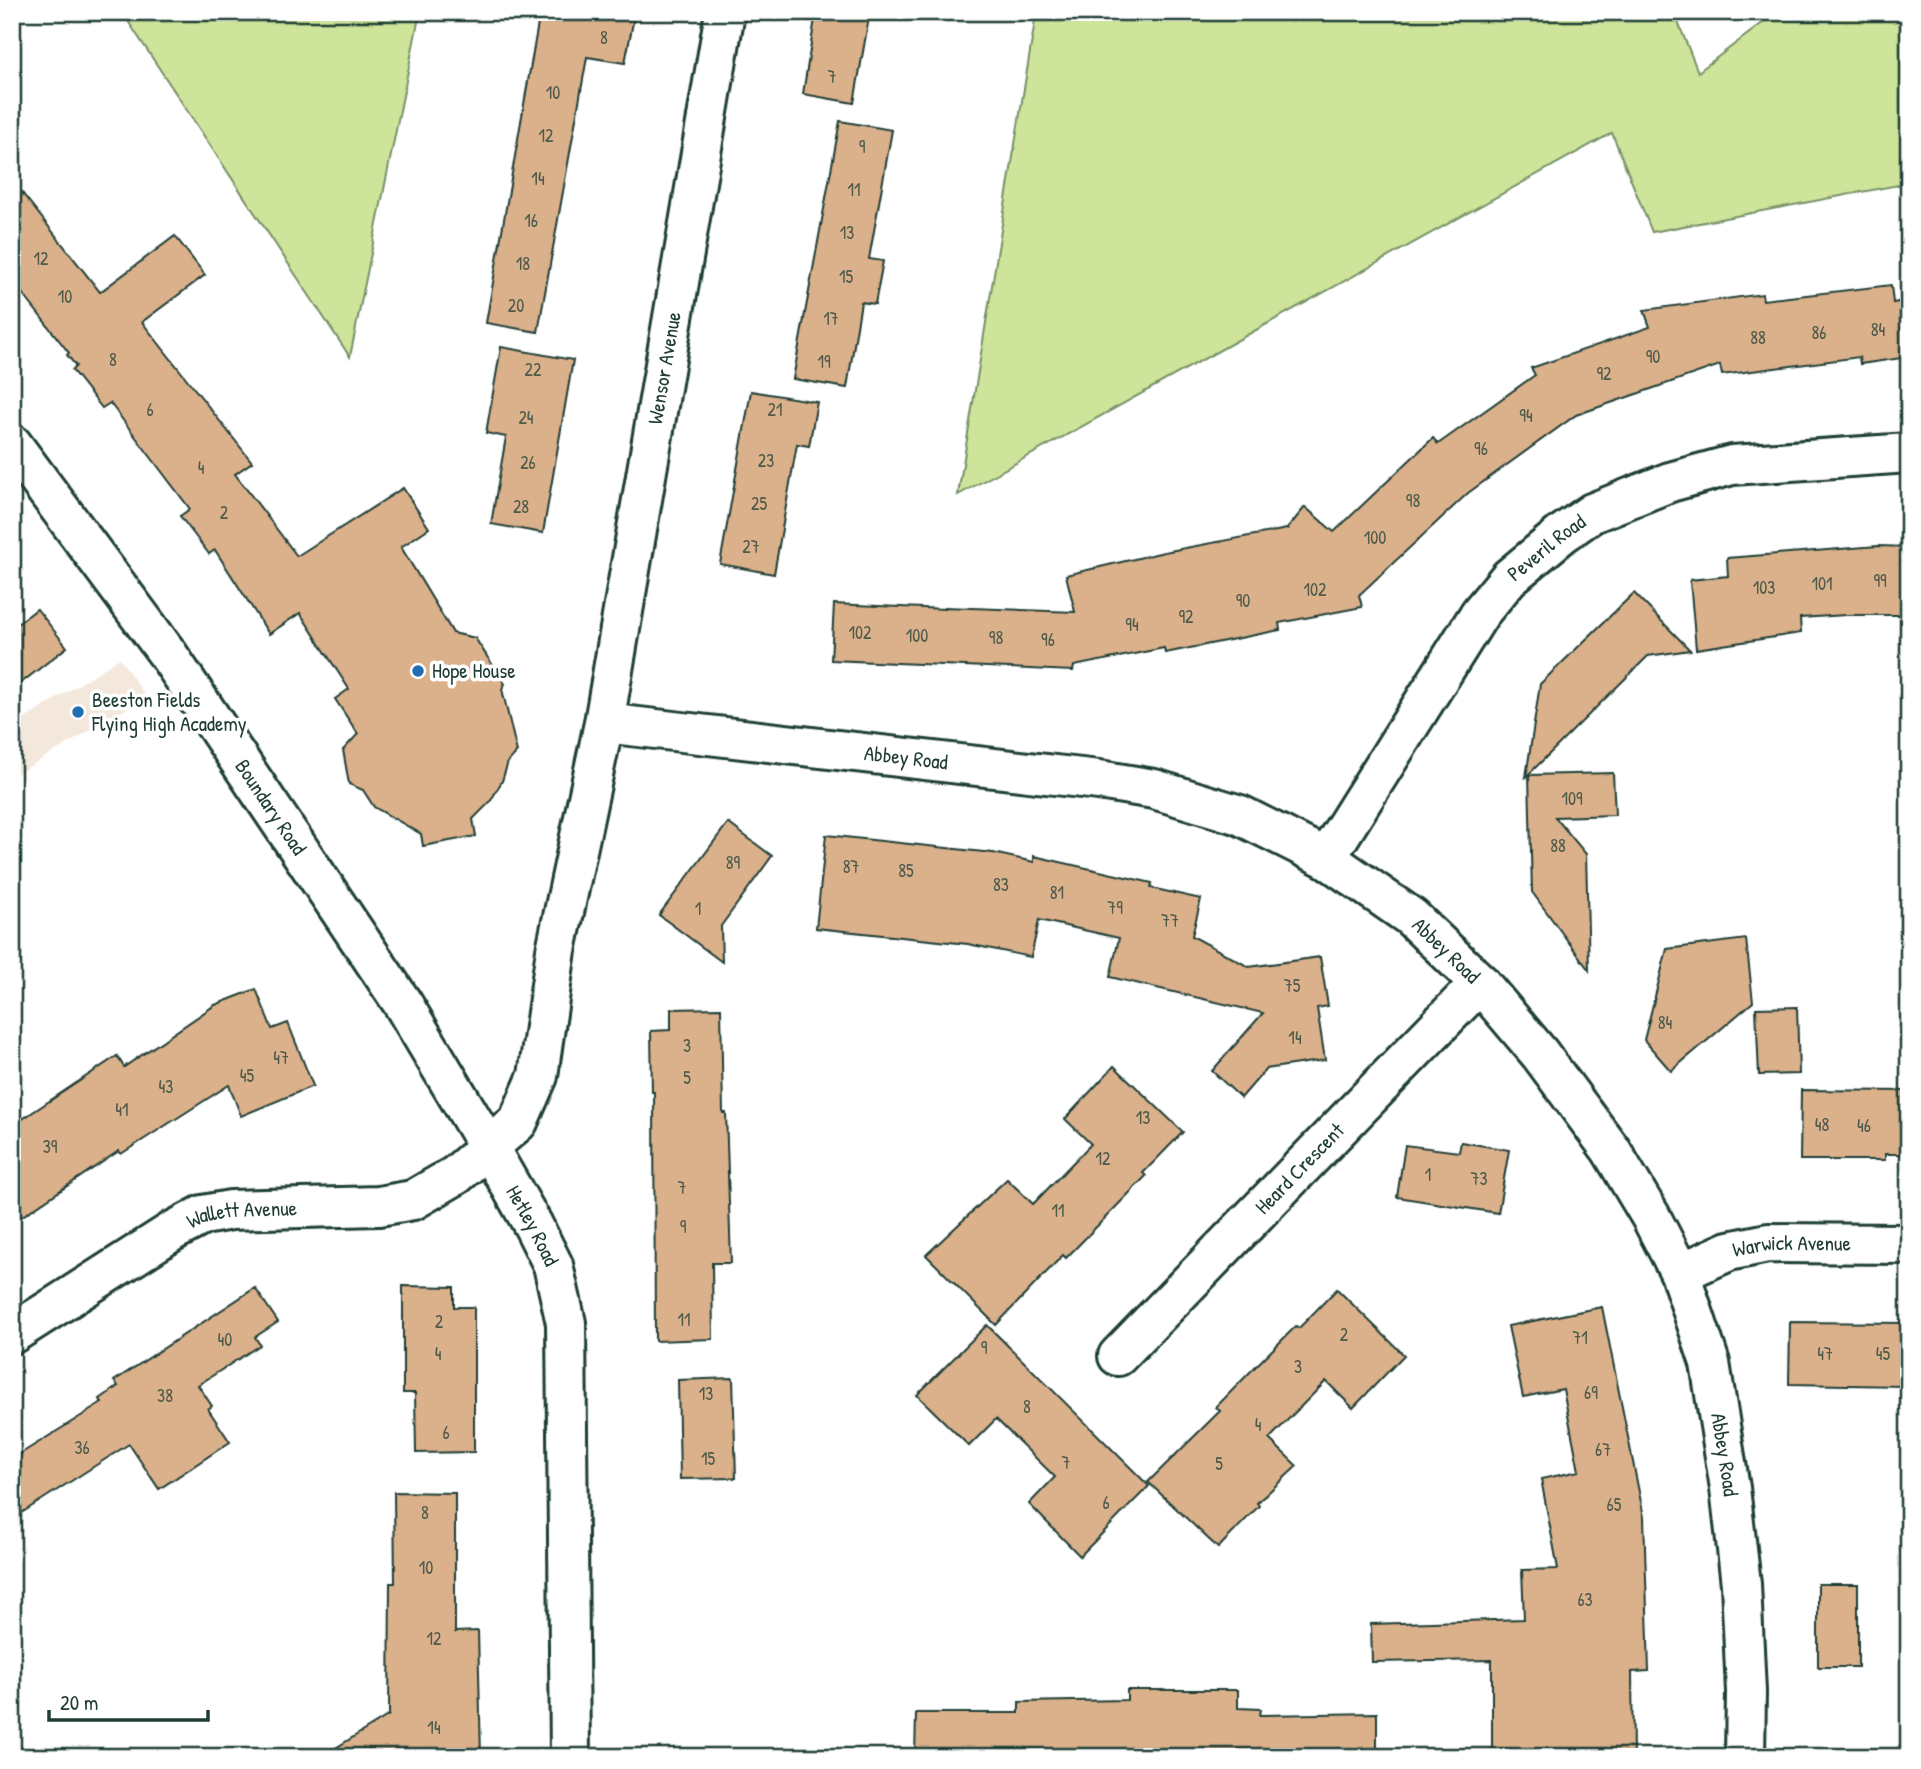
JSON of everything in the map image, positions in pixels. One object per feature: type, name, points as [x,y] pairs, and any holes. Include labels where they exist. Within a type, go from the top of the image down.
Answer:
[{"type":"street","name":"Wensor Avenue","points":[[604,723],[725,12]]},
{"type":"street","name":"Boundary Road","points":[[12,444],[183,676],[403,1004],[489,1148]]},
{"type":"street","name":"Peveril Road","points":[[1326,858],[1480,613],[1509,578],[1592,513],[1670,482],[1732,465],[1909,453]]},
{"type":"street","name":"Abbey Road","points":[[604,723],[1154,789],[1240,815],[1326,858],[1411,917],[1480,983],[1540,1054],[1611,1150],[1680,1273],[1710,1363],[1730,1488],[1741,1584],[1746,1692],[1745,1757]]},
{"type":"street","points":[[489,1148],[518,1122],[538,1076],[556,950],[604,723]]},
{"type":"street","name":"Heard Crescent","points":[[1118,1356],[1480,983]]},
{"type":"street","name":"Wallett Avenue","points":[[12,1334],[173,1231],[203,1215],[231,1210],[379,1206],[412,1200],[456,1175],[489,1148]]},
{"type":"street","name":"Hetley Road","points":[[489,1148],[553,1265],[566,1323],[570,1757]]},
{"type":"street","name":"Warwick Avenue","points":[[1680,1273],[1729,1251],[1768,1243],[1909,1244]]},
{"type":"shaded area","name":"Beeston Fields Flying High Academy","points":[[120,658],[146,697],[12,777],[12,727]]},
{"type":"green space","points":[[122,12],[420,12],[350,357]]},
{"type":"green space","points":[[1069,12],[1674,12],[1698,72],[1777,12],[1909,12],[1909,183],[1652,232],[1612,133],[958,495],[1036,15]]},
{"type":"building","points":[[540,12],[635,12],[625,63],[587,57],[538,332],[486,323]]},
{"type":"building","points":[[816,12],[870,12],[854,103],[803,94]]},
{"type":"building","points":[[840,121],[892,130],[869,259],[883,261],[875,304],[861,302],[847,388],[793,379]]},
{"type":"building","points":[[12,180],[100,292],[175,236],[205,275],[142,322],[252,462],[235,474],[297,556],[403,488],[429,528],[401,547],[453,633],[475,638],[505,684],[502,689],[517,752],[508,762],[502,781],[490,802],[473,819],[476,836],[423,846],[421,834],[374,807],[363,790],[349,784],[343,750],[358,734],[335,699],[349,689],[300,613],[269,634],[215,550],[209,554],[180,516],[190,509],[110,403],[102,408],[72,370],[76,366],[67,355],[69,353],[12,280]]},
{"type":"building","points":[[1891,285],[1893,303],[1909,300],[1909,357],[1860,364],[1859,357],[1722,375],[1720,365],[1576,415],[1468,493],[1359,595],[1362,607],[1279,623],[1280,630],[1165,653],[1164,648],[1074,666],[1073,671],[831,660],[834,604],[1075,612],[1066,575],[1164,552],[1287,529],[1305,507],[1334,532],[1433,438],[1438,444],[1535,375],[1531,368],[1650,327],[1644,310],[1762,294],[1763,300]]},
{"type":"building","points":[[501,347],[573,360],[543,533],[491,524],[506,437],[486,433]]},
{"type":"building","points":[[751,391],[817,402],[809,446],[797,444],[774,574],[720,564]]},
{"type":"building","points":[[1878,546],[1909,547],[1909,615],[1800,618],[1801,633],[1696,649],[1690,580],[1728,576],[1727,558]]},
{"type":"building","points":[[1634,593],[1690,650],[1648,656],[1526,777],[1540,684]]},
{"type":"building","points":[[37,609],[67,647],[12,690],[12,628]]},
{"type":"building","points":[[1613,773],[1615,815],[1555,817],[1586,854],[1589,970],[1532,892],[1529,775]]},
{"type":"building","points":[[728,823],[772,856],[721,926],[722,962],[659,915]]},
{"type":"building","points":[[826,835],[993,853],[1034,862],[1034,856],[1152,883],[1151,888],[1201,899],[1192,936],[1249,967],[1320,957],[1328,1006],[1317,1008],[1325,1060],[1266,1069],[1241,1098],[1212,1071],[1263,1013],[1110,977],[1119,938],[1039,920],[1031,957],[968,944],[816,928]]},
{"type":"building","points":[[1746,939],[1753,1002],[1671,1071],[1644,1040],[1667,949]]},
{"type":"building","points":[[256,989],[272,1029],[288,1023],[313,1086],[241,1116],[229,1085],[121,1154],[119,1151],[12,1223],[12,1126],[117,1056],[124,1067],[215,1005]]},
{"type":"building","points":[[1797,1007],[1799,1074],[1759,1075],[1756,1008]]},
{"type":"building","points":[[721,1008],[723,1113],[726,1113],[731,1263],[712,1263],[713,1339],[655,1341],[654,1092],[651,1031],[671,1030],[671,1009]]},
{"type":"building","points":[[1114,1066],[1183,1132],[1143,1173],[1146,1176],[1066,1258],[1063,1255],[996,1325],[926,1255],[1007,1179],[1033,1204],[1091,1144],[1065,1119]]},
{"type":"building","points":[[1801,1090],[1909,1091],[1909,1154],[1885,1154],[1885,1160],[1800,1160]]},
{"type":"building","points":[[1461,1142],[1509,1150],[1498,1213],[1397,1197],[1405,1145],[1459,1152]]},
{"type":"building","points":[[403,1286],[454,1287],[454,1307],[474,1307],[474,1452],[416,1453],[415,1393],[403,1393]]},
{"type":"building","points":[[255,1288],[278,1322],[255,1337],[260,1345],[198,1385],[212,1406],[208,1409],[230,1442],[159,1489],[129,1444],[12,1519],[12,1459],[102,1403],[100,1399],[118,1386],[114,1381]]},
{"type":"building","points":[[1337,1289],[1404,1355],[1353,1408],[1326,1381],[1269,1439],[1297,1466],[1257,1503],[1259,1506],[1218,1548],[1148,1482],[1220,1411],[1216,1407],[1257,1365],[1296,1326],[1299,1328]]},
{"type":"building","points":[[1602,1307],[1644,1517],[1649,1671],[1632,1672],[1633,1757],[1492,1757],[1492,1660],[1372,1662],[1371,1624],[1524,1619],[1522,1570],[1558,1569],[1541,1479],[1579,1471],[1563,1389],[1523,1397],[1508,1326]]},
{"type":"building","points":[[1790,1322],[1906,1323],[1905,1386],[1789,1384]]},
{"type":"building","points":[[987,1325],[1149,1486],[1080,1556],[1029,1504],[1055,1477],[996,1419],[969,1446],[917,1395]]},
{"type":"building","points":[[733,1378],[736,1478],[680,1479],[678,1380]]},
{"type":"building","points":[[394,1492],[455,1493],[455,1632],[478,1631],[481,1757],[321,1757],[389,1715],[390,1583],[395,1583]]},
{"type":"building","points":[[1818,1584],[1858,1584],[1858,1667],[1818,1667]]},
{"type":"building","points":[[1127,1690],[1238,1690],[1238,1708],[1261,1709],[1260,1715],[1377,1713],[1377,1757],[915,1757],[916,1713],[1019,1713],[1019,1702],[1127,1700]]},
{"type":"place","name":"Hope House","points":[[418,671]]},
{"type":"place","name":"Beeston Fields Flying High Academy","points":[[78,712]]}]
